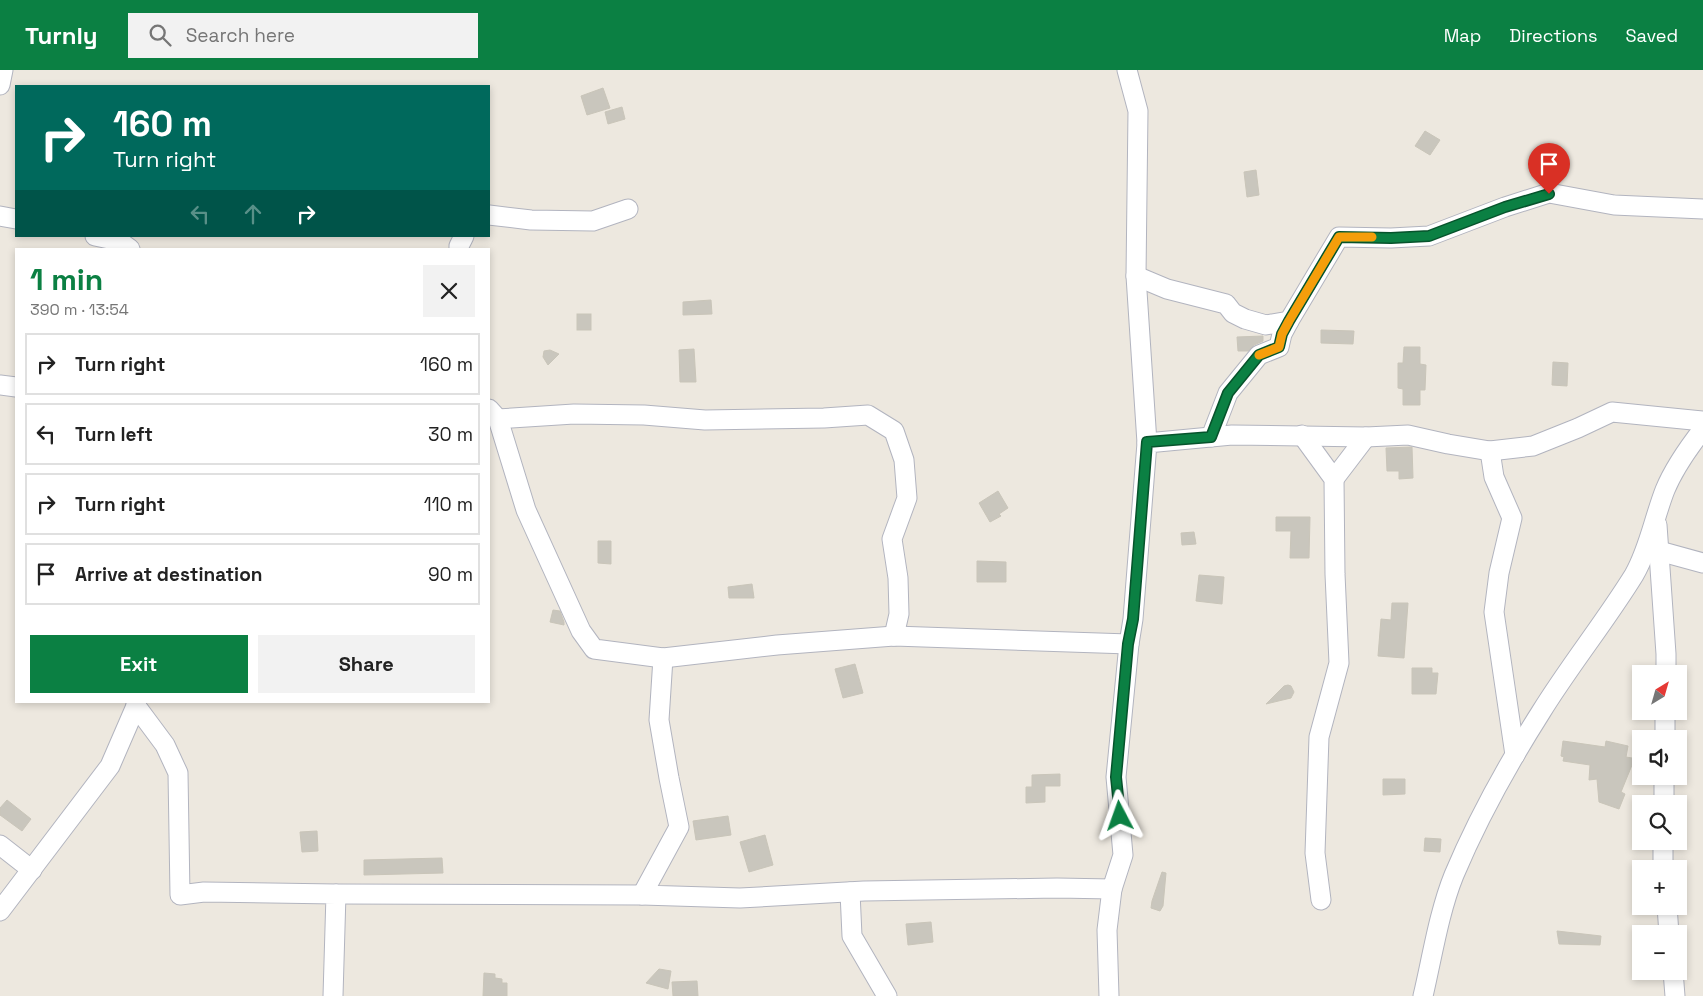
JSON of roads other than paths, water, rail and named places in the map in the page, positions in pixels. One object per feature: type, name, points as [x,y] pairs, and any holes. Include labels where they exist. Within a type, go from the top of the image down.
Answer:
[{"type":"street","points":[[0,85],[3,70]]},
{"type":"street","points":[[1109,996],[1107,930],[1112,889],[1123,855],[1116,777],[1128,644],[1133,619],[1147,442],[1136,276],[1138,111],[1127,70]]},
{"type":"street","points":[[1211,437],[1228,393],[1259,355],[1279,347],[1282,334],[1289,321],[1339,237],[1391,238],[1429,236],[1505,207],[1549,194],[1614,205],[1703,209]]},
{"type":"street","points":[[490,215],[531,220],[593,221],[628,209]]},
{"type":"street","points":[[0,216],[15,219]]},
{"type":"street","points":[[0,226],[15,227]]},
{"type":"street","points":[[100,237],[119,241],[129,248]]},
{"type":"street","points":[[459,248],[463,237]]},
{"type":"street","points":[[1136,276],[1167,289],[1226,304],[1233,313],[1245,318],[1266,324],[1289,321]]},
{"type":"street","points":[[0,385],[15,387]]},
{"type":"street","points":[[1147,442],[1232,435],[1366,437],[1408,435],[1490,451],[1534,446],[1612,412],[1703,421]]},
{"type":"street","points":[[894,636],[899,614],[898,578],[892,539],[907,498],[904,460],[894,431],[868,415],[824,418],[704,420],[644,415],[494,414],[526,510],[581,631],[594,649],[663,658],[776,645],[894,636],[1128,644]]},
{"type":"street","points":[[1423,996],[1453,877],[1492,795],[1541,712],[1634,573],[1665,489],[1703,429]]},
{"type":"street","points":[[1302,435],[1334,479],[1335,574],[1339,663],[1319,737],[1315,854],[1321,900]]},
{"type":"street","points":[[1334,479],[1366,437]]},
{"type":"street","points":[[1490,451],[1494,477],[1512,518],[1499,574],[1494,612],[1516,755]]},
{"type":"street","points":[[1656,517],[1666,665]]},
{"type":"street","points":[[1659,551],[1703,562]]},
{"type":"street","points":[[642,895],[679,827],[668,778],[659,720],[663,658]]},
{"type":"street","points":[[136,703],[165,745],[178,773],[180,895],[204,892],[642,895],[740,898],[850,892],[1056,888],[1112,889]]},
{"type":"street","points":[[0,911],[110,766],[136,703]]},
{"type":"street","points":[[0,845],[32,870]]},
{"type":"street","points":[[850,892],[852,936],[887,996]]},
{"type":"street","points":[[332,996],[336,894]]},
{"type":"street","points":[[1674,980],[1675,996]]}]
